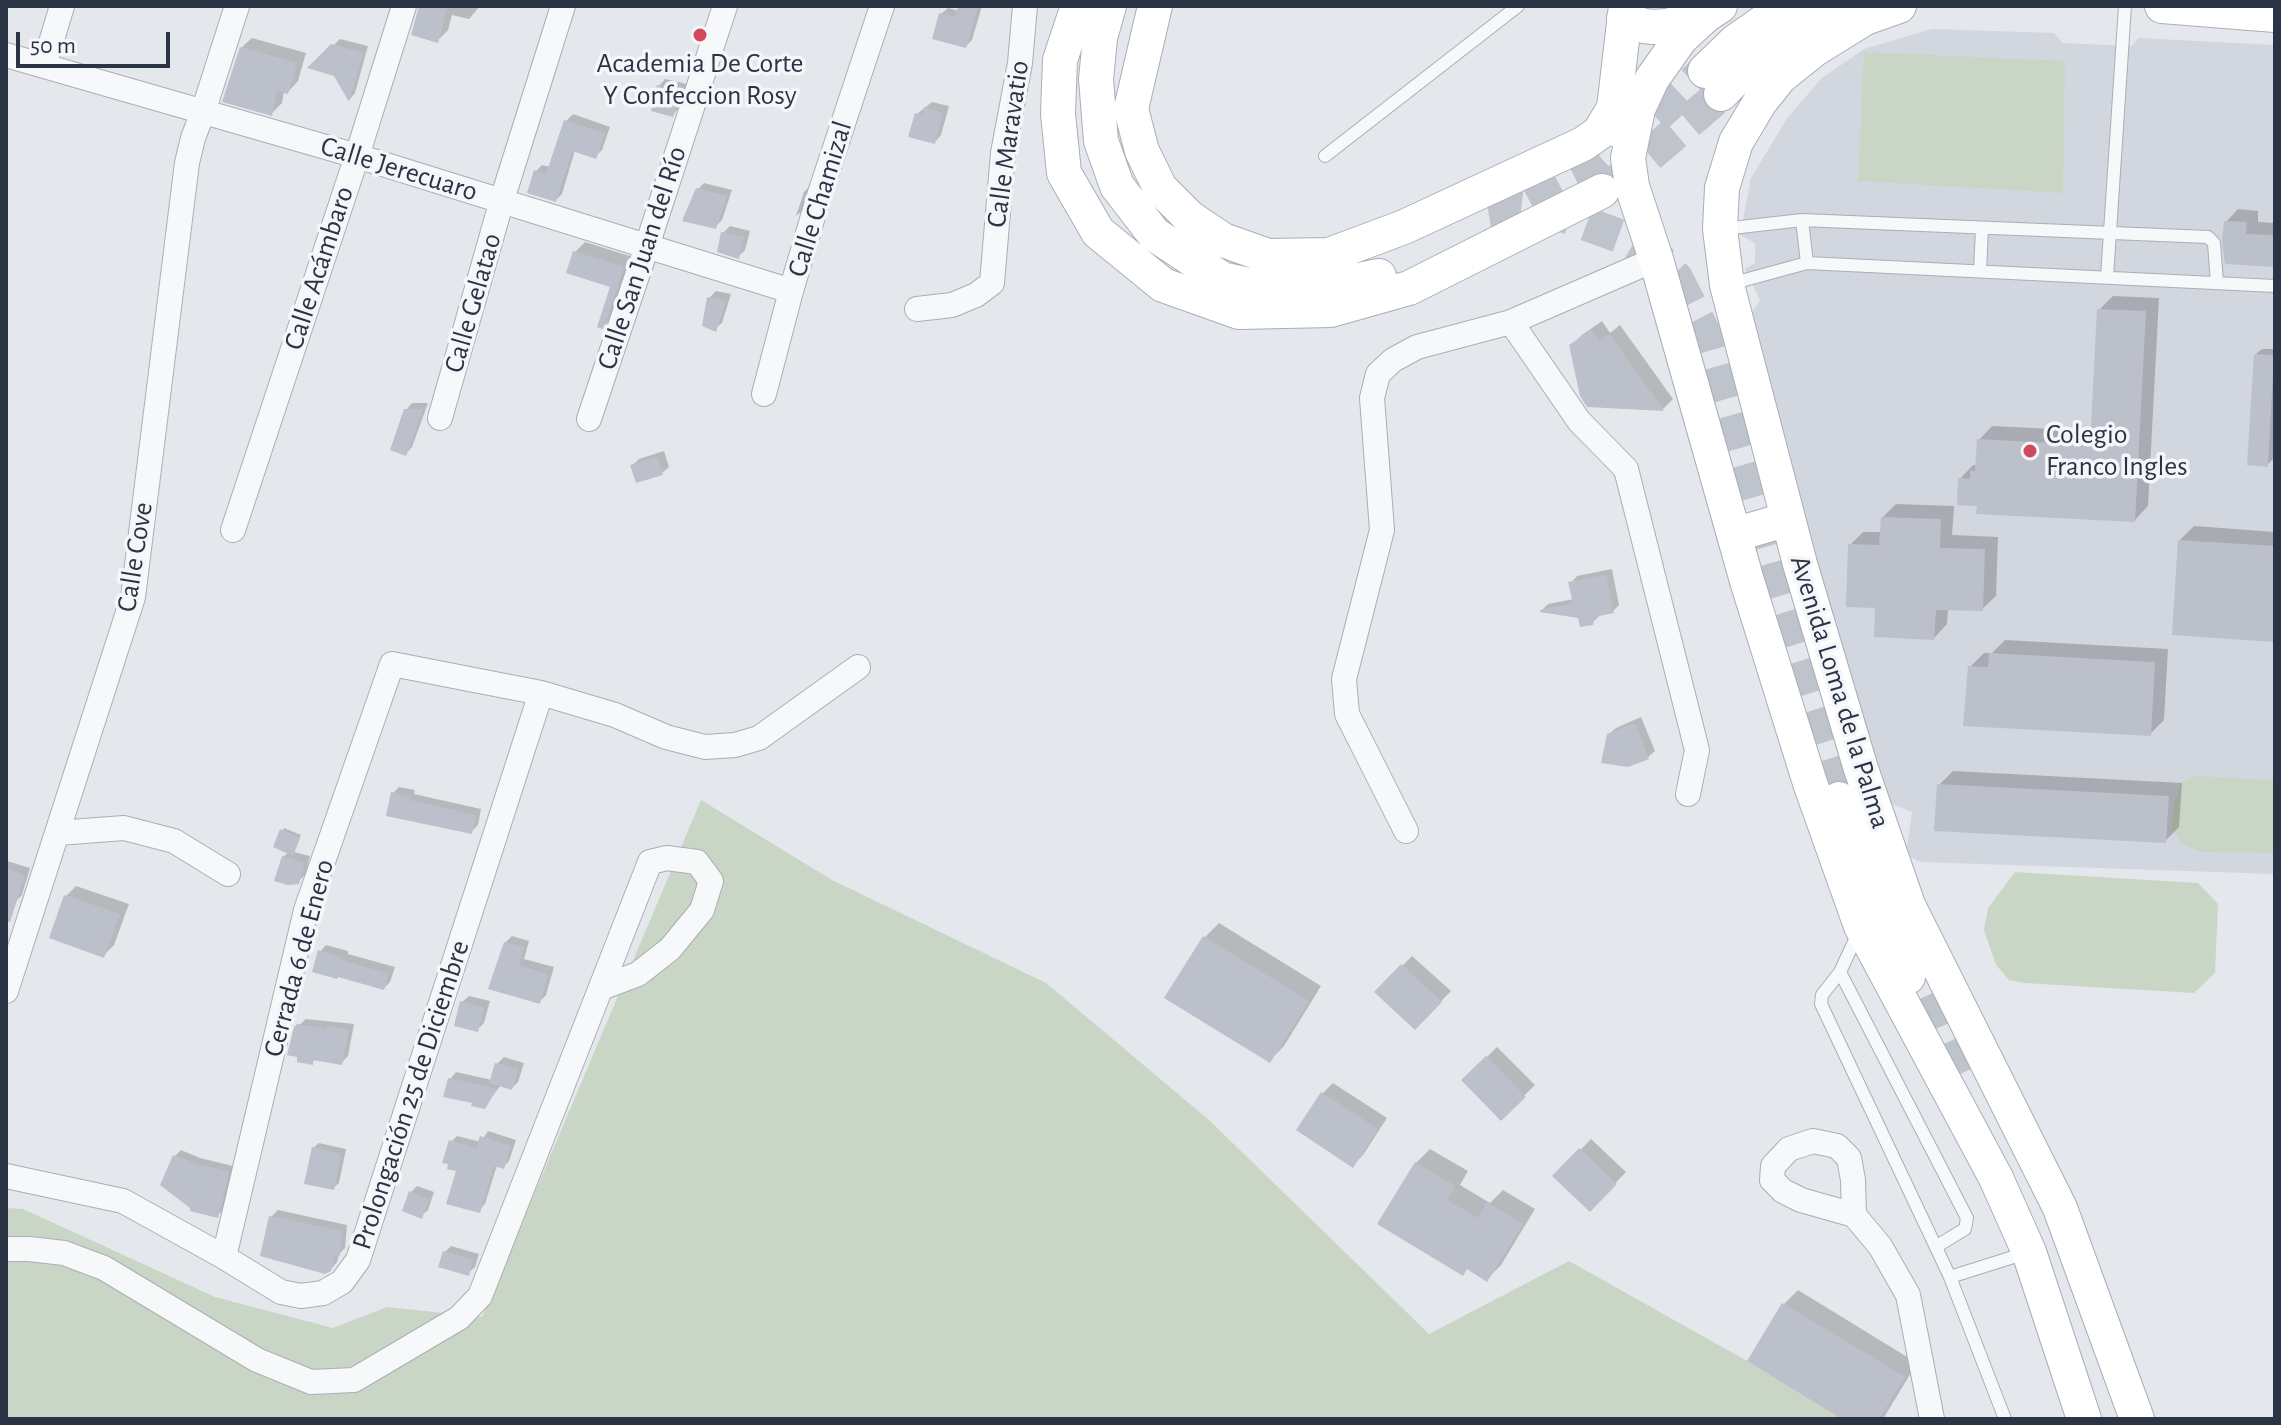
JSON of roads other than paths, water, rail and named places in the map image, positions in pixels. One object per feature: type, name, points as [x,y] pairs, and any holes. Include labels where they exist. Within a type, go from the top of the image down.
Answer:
[{"type":"main road","points":[[1078,6],[1060,60],[1058,114],[1064,173],[1098,232],[1163,285],[1239,312],[1331,310],[1409,288],[1531,214],[1574,216]]},
{"type":"main road","points":[[1109,6],[1100,38],[1096,79],[1101,141],[1117,186],[1154,234],[1222,279],[1287,290],[1385,275],[1531,214],[1602,191]]},
{"type":"main road","points":[[1136,6],[1117,103],[1121,146],[1138,184],[1160,214],[1193,241],[1236,265],[1278,274],[1323,271],[1370,262],[1488,210]]},
{"type":"main road","points":[[1155,6],[1131,109],[1142,151],[1160,188],[1190,218],[1223,240],[1268,256],[1329,255],[1404,227],[1583,144],[1599,133],[1614,108]]},
{"type":"main road","points":[[1786,6],[1735,42],[1713,82],[1841,6]]},
{"type":"main road","name":"Avenida Loma de la Palma","points":[[1899,6],[1865,18],[1815,49],[1780,77],[1760,102],[1736,142],[1722,188],[1720,229],[1727,285],[1788,519],[1861,769],[1908,905],[2060,1208],[2132,1403]]},
{"type":"main road","points":[[2162,6],[2275,15]]},
{"type":"main road","points":[[1628,158],[1614,108],[1621,12],[1644,26],[1653,27],[1667,26],[1713,10]]},
{"type":"main road","name":"Avenida Loma de la Palma","points":[[1713,10],[1681,38],[1652,79],[1638,109],[1628,158],[1632,186],[1810,783],[1861,926],[1955,1072],[2029,1252],[2084,1419]]},
{"type":"main road","points":[[1734,535],[1788,519]]},
{"type":"main road","points":[[1808,718],[1926,1023],[1955,1072],[2012,1148],[2132,1403]]},
{"type":"street","points":[[44,66],[62,6]]},
{"type":"street","name":"Calle Cove","points":[[7,991],[133,597],[187,163],[237,6]]},
{"type":"street","name":"Calle Acámbaro","points":[[233,530],[404,6]]},
{"type":"street","name":"Calle Gelatao","points":[[440,418],[502,200],[563,6]]},
{"type":"street","name":"Calle San Juan del Río","points":[[589,419],[725,6]]},
{"type":"street","name":"Calle Chamizal","points":[[764,394],[819,196],[882,6]]},
{"type":"street","name":"Calle Maravatio","points":[[917,309],[952,305],[976,295],[992,283],[1003,153],[1020,63],[1025,6]]},
{"type":"street","name":"Calle Jerecuaro","points":[[6,55],[357,156],[791,291]]},
{"type":"street","points":[[1406,831],[1347,714],[1344,679],[1382,530],[1372,398],[1378,374],[1393,360],[1417,347],[1511,322],[1656,259]]},
{"type":"street","points":[[1511,322],[1579,421],[1626,469],[1697,750],[1688,794]]},
{"type":"street","name":"Cerrada 6 de Enero","points":[[224,1257],[306,910],[392,664],[541,693]]},
{"type":"street","points":[[541,693],[615,715],[666,737],[705,747],[735,745],[759,738],[858,667]]},
{"type":"street","name":"Prolongación 25 de Diciembre","points":[[6,1176],[123,1201],[281,1292],[301,1296],[323,1293],[342,1282],[358,1260],[541,693]]},
{"type":"street","points":[[58,833],[124,828],[174,841],[228,874]]},
{"type":"street","points":[[6,1249],[64,1253],[104,1268],[257,1360],[311,1382],[354,1380],[459,1318],[480,1296],[650,862],[667,858],[697,862],[711,881],[702,910],[670,949],[638,974],[601,988]]},
{"type":"street","points":[[1854,1215],[1880,1246],[1908,1295],[1932,1419]]},
{"type":"lane","points":[[1325,156],[1518,6]]},
{"type":"lane","points":[[2107,277],[2125,6]]},
{"type":"lane","points":[[1720,229],[1802,220],[2208,237],[2214,243],[2217,283]]},
{"type":"lane","points":[[1802,220],[1807,263]]},
{"type":"lane","points":[[1980,271],[1982,228]]},
{"type":"lane","points":[[1727,285],[1807,263],[2275,286]]},
{"type":"lane","points":[[1861,926],[1840,972],[1822,995],[1821,1004],[1937,1246],[2005,1419]]},
{"type":"lane","points":[[1840,972],[1967,1218],[1965,1229],[1937,1246]]},
{"type":"lane","points":[[1950,1277],[2029,1252]]},
{"type":"tunnel","points":[[1530,202],[1604,164],[1705,71]]},
{"type":"tunnel","points":[[1609,186],[1721,94]]},
{"type":"tunnel","points":[[1488,210],[1517,205],[1543,208],[1625,238],[1656,256],[1676,278],[1709,343],[1786,608],[1847,799],[1858,824]]},
{"type":"tunnel","points":[[1935,992],[1971,1071]]},
{"type":"place","name":"Academia De Corte Y Confeccion Rosy","points":[[700,35]]},
{"type":"place","name":"Colegio Franco Ingles","points":[[2030,451]]}]
